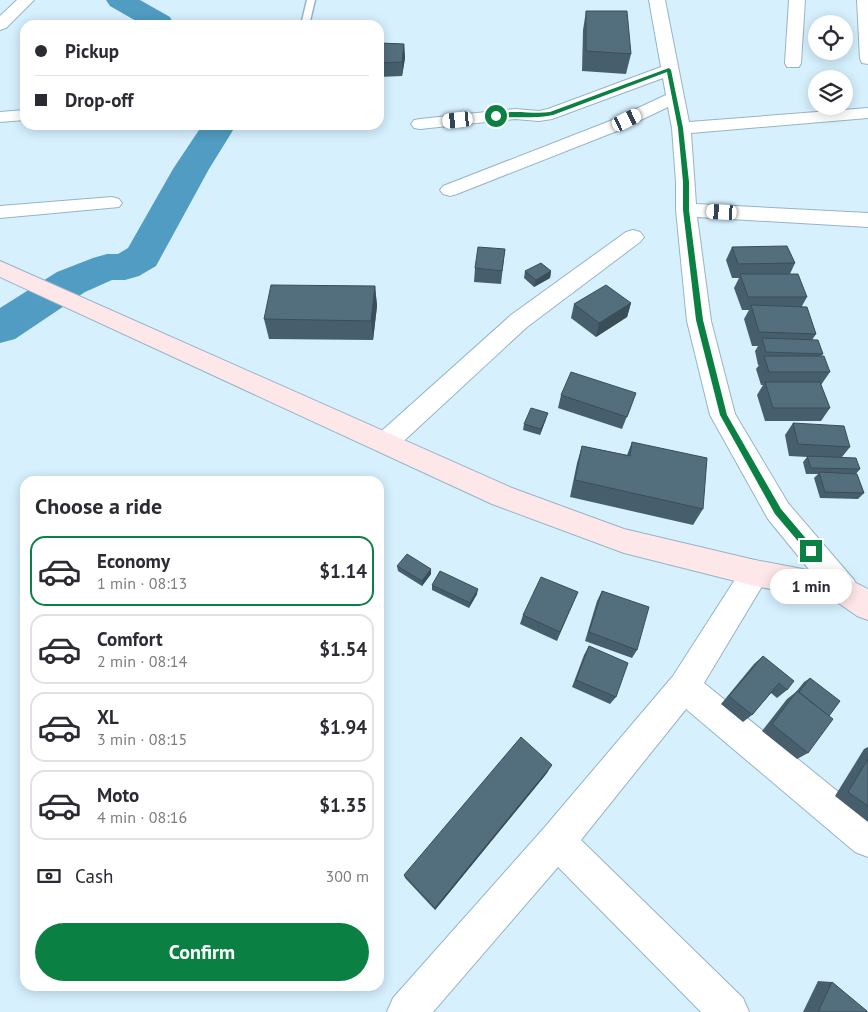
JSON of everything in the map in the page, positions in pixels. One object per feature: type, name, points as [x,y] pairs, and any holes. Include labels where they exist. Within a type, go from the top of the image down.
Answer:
[{"type":"street","points":[[0,25],[26,0]]},
{"type":"street","points":[[657,0],[681,128],[686,182],[686,210],[699,320],[723,415],[778,511],[844,590],[868,606]]},
{"type":"street","points":[[793,63],[797,0]]},
{"type":"street","points":[[865,0],[868,59]]},
{"type":"street","points":[[420,124],[515,114],[539,116],[552,114],[669,70]]},
{"type":"street","points":[[450,190],[616,125],[674,98]]},
{"type":"street","points":[[681,128],[868,113]]},
{"type":"street","points":[[0,117],[20,116]]},
{"type":"street","points":[[0,212],[112,203]]},
{"type":"street","points":[[686,210],[868,220]]},
{"type":"street","points":[[385,443],[519,321],[633,237]]},
{"type":"street","points":[[0,268],[40,288],[502,496],[624,541],[755,573],[844,590]]},
{"type":"street","points":[[407,1012],[557,841],[684,687],[755,573]]},
{"type":"street","points":[[684,687],[868,838]]},
{"type":"street","points":[[557,841],[729,1012]]},
{"type":"lane","points":[[307,20],[311,0]]},
{"type":"building","points":[[586,11],[627,11],[631,54],[586,51]]},
{"type":"building","points":[[384,43],[404,44],[402,62],[384,63]]},
{"type":"building","points":[[787,246],[795,263],[738,264],[732,247]]},
{"type":"building","points":[[478,247],[505,249],[502,271],[475,268]]},
{"type":"building","points":[[541,263],[551,271],[536,280],[525,271]]},
{"type":"building","points":[[740,274],[798,274],[807,297],[748,297]]},
{"type":"building","points":[[271,285],[375,286],[371,321],[264,319]]},
{"type":"building","points":[[606,285],[631,303],[599,323],[574,304]]},
{"type":"building","points":[[751,305],[807,307],[816,334],[759,332]]},
{"type":"building","points":[[762,338],[818,340],[823,354],[766,352]]},
{"type":"building","points":[[764,356],[824,356],[830,372],[769,372]]},
{"type":"building","points":[[571,372],[636,393],[627,417],[561,395]]},
{"type":"building","points":[[765,382],[820,382],[830,408],[773,408]]},
{"type":"building","points":[[531,408],[548,413],[541,429],[524,424]]},
{"type":"building","points":[[793,423],[844,426],[850,447],[798,444]]},
{"type":"building","points":[[632,442],[707,458],[703,509],[575,480],[582,446],[630,456]]},
{"type":"building","points":[[807,456],[856,458],[860,469],[811,468]]},
{"type":"building","points":[[819,472],[857,474],[864,493],[825,492]]},
{"type":"building","points":[[407,554],[431,569],[422,581],[397,566]]},
{"type":"building","points":[[440,571],[478,589],[470,603],[432,585]]},
{"type":"building","points":[[541,577],[578,592],[560,632],[523,615]]},
{"type":"building","points":[[602,591],[649,607],[637,650],[589,632]]},
{"type":"building","points":[[589,646],[628,663],[616,697],[576,680]]},
{"type":"building","points":[[763,656],[794,681],[787,690],[779,683],[752,715],[729,696]]},
{"type":"building","points":[[810,678],[840,701],[829,716],[799,692]]},
{"type":"building","points":[[797,691],[833,719],[808,753],[772,724]]},
{"type":"building","points":[[521,737],[552,765],[435,908],[404,875]]},
{"type":"building","points":[[868,759],[868,806],[848,792]]},
{"type":"building","points":[[832,982],[867,1011],[867,1012],[818,1012]]},
{"type":"waterway","points":[[120,0],[155,20]]},
{"type":"waterway","points":[[0,328],[71,282],[107,267],[125,267],[142,257],[191,169],[216,130]]},
{"type":"route","points":[[496,116],[515,114],[539,116],[552,114],[669,70],[681,128],[686,182],[686,210],[699,320],[723,415],[778,511],[811,551]]}]
